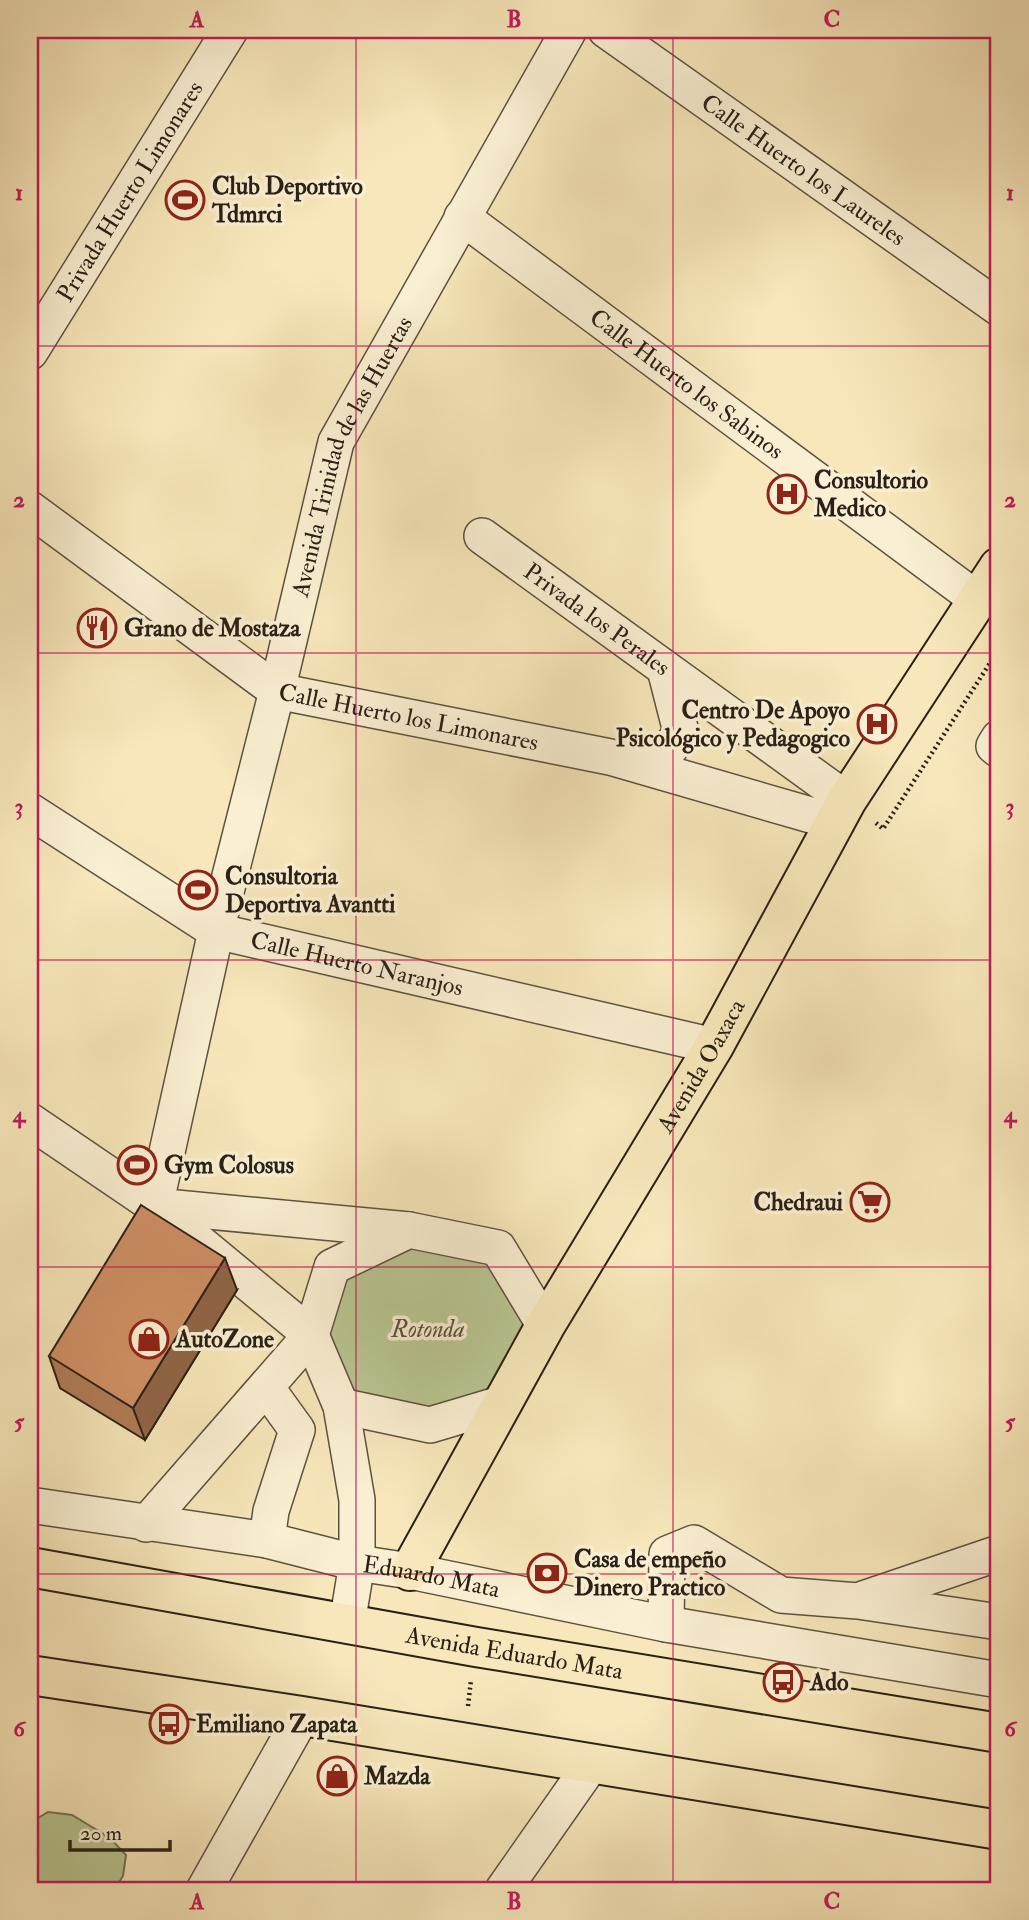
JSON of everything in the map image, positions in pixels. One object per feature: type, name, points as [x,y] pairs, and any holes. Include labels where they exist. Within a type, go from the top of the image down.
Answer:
[{"type":"main road","name":"Avenida Oaxaca","points":[[410,1571],[545,1326],[714,1046],[841,811],[999,567]]},
{"type":"main road","name":"Avenida Eduardo Mata","points":[[30,1567],[999,1733]]},
{"type":"main road","points":[[30,1675],[302,1716],[999,1829]]},
{"type":"street","name":"Privada Huerto Limonares","points":[[30,352],[230,30]]},
{"type":"street","name":"Avenida Trinidad de las Huertas","points":[[155,1206],[216,931],[336,442],[569,30]]},
{"type":"street","name":"Calle Huerto los Laureles","points":[[606,30],[999,308]]},
{"type":"street","name":"Calle Huerto los Sabinos","points":[[461,217],[978,600]]},
{"type":"street","name":"Calle Huerto los Limonares","points":[[30,509],[277,691],[610,757],[841,811]]},
{"type":"street","name":"Privada los Perales","points":[[482,536],[665,669],[841,811]]},
{"type":"street","points":[[610,757],[668,751],[681,732],[665,669]]},
{"type":"street","name":"Calle Huerto Naranjos","points":[[30,811],[216,931],[714,1046]]},
{"type":"street","points":[[30,1121],[155,1206],[311,1335],[341,1406],[357,1500],[357,1563],[346,1623]]},
{"type":"street","points":[[155,1206],[409,1230],[498,1248],[545,1326]]},
{"type":"street","points":[[146,1524],[311,1335],[332,1267],[409,1230]]},
{"type":"street","points":[[266,1387],[297,1430],[271,1511],[267,1540]]},
{"type":"street","points":[[341,1406],[430,1425],[504,1403]]},
{"type":"street","name":"Eduardo Mata","points":[[30,1505],[267,1540],[357,1563],[410,1571],[666,1625],[999,1680]]},
{"type":"street","points":[[666,1625],[667,1554],[694,1543],[781,1595],[858,1601],[999,1622]]},
{"type":"street","points":[[858,1601],[999,1553]]},
{"type":"street","points":[[773,1641],[781,1595]]},
{"type":"street","points":[[204,1890],[302,1716]]},
{"type":"street","points":[[503,1890],[592,1763]]},
{"type":"path","points":[[841,811],[883,829],[999,649]]},
{"type":"green space","name":"Rotonda","points":[[406,1235],[495,1252],[542,1329],[500,1399],[429,1423],[346,1397],[319,1337],[336,1272]]},
{"type":"green space","points":[[48,1812],[72,1815],[110,1838],[126,1855],[123,1876],[114,1890],[30,1890],[30,1823]]},
{"type":"building","name":"AutoZone","points":[[141,1205],[225,1258],[133,1408],[49,1356]]},
{"type":"place","name":"Club Deportivo Tdmrci","points":[[185,200]]},
{"type":"place","name":"Consultorio Medico","points":[[787,494]]},
{"type":"place","name":"Grano de Mostaza","points":[[97,628]]},
{"type":"place","name":"Centro De Apoyo Psicológico y Pedagogico","points":[[877,724]]},
{"type":"place","name":"Consultoria Deportiva Avantti","points":[[198,890]]},
{"type":"place","name":"Gym Colosus","points":[[137,1165]]},
{"type":"place","name":"Chedraui","points":[[870,1202]]},
{"type":"place","name":"AutoZone","points":[[149,1339]]},
{"type":"place","name":"Casa de empeño Dinero Practico","points":[[547,1573]]},
{"type":"place","name":"Ado","points":[[783,1682]]},
{"type":"place","name":"Emiliano Zapata","points":[[169,1724]]},
{"type":"place","name":"Mazda","points":[[337,1776]]}]
